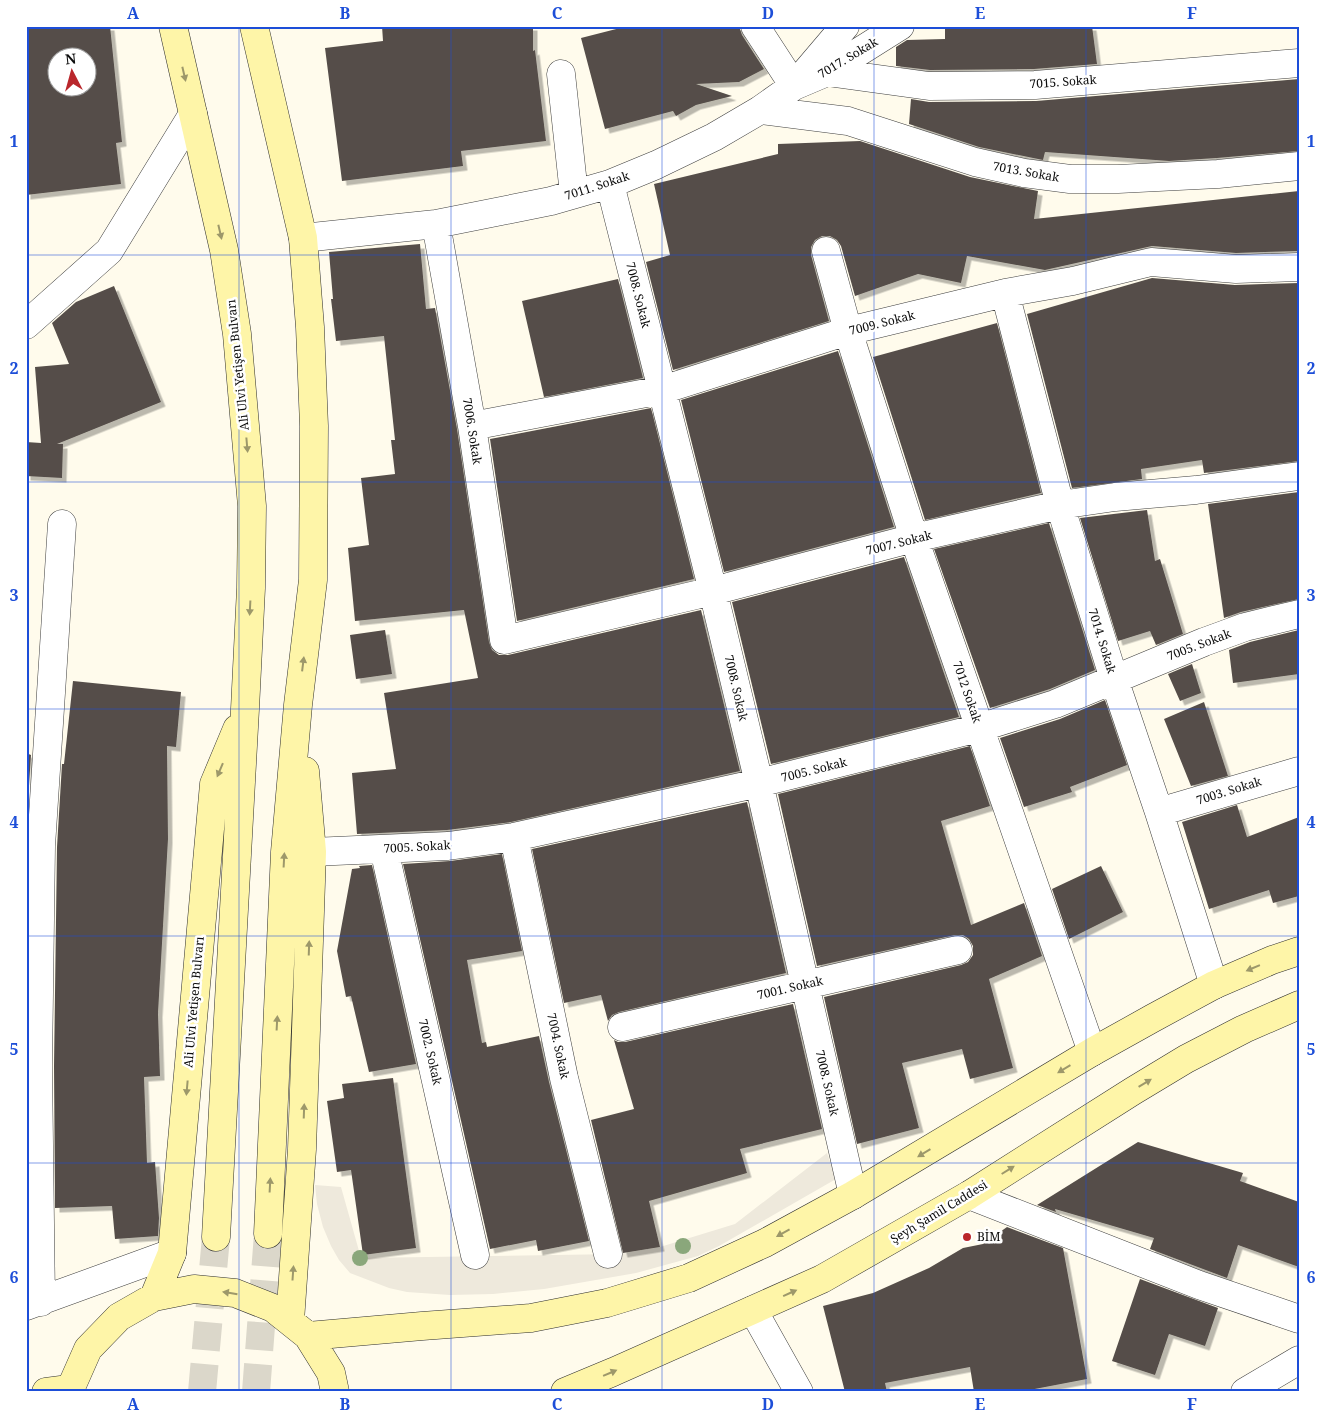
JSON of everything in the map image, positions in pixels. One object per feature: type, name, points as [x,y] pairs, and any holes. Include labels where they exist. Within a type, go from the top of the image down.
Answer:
[{"type":"main road","name":"Ali Ulvi Yetişen Bulvarı","points":[[173,26],[224,250],[237,334],[252,506],[246,709],[216,1236]]},
{"type":"main road","points":[[254,26],[303,238],[310,328],[314,445],[313,580],[298,705],[285,852],[268,1234]]},
{"type":"main road","points":[[298,705],[312,852],[302,1149],[299,1329]]},
{"type":"main road","name":"Ali Ulvi Yetişen Bulvarı","points":[[154,1297],[172,1253],[214,784],[246,709]]},
{"type":"main road","points":[[299,1329],[422,1326],[531,1318],[607,1303],[689,1278],[766,1243],[853,1195],[1092,1052],[1214,985],[1272,960],[1299,951]]},
{"type":"main road","name":"Şeyh Şamil Caddesi","points":[[565,1392],[822,1279],[969,1195],[1186,1059],[1244,1029],[1299,1005]]},
{"type":"main road","points":[[61,1391],[88,1349],[119,1317],[154,1297],[194,1289],[235,1293],[273,1308],[299,1329],[331,1373],[335,1392]]},
{"type":"street","points":[[755,26],[794,86]]},
{"type":"street","name":"7011. Sokak","points":[[303,238],[436,224],[551,201],[610,184],[714,138],[760,110],[794,86],[845,26]]},
{"type":"street","name":"7017. Sokak","points":[[794,86],[827,72],[900,26]]},
{"type":"street","name":"7015. Sokak","points":[[827,72],[929,86],[1035,85],[1299,63]]},
{"type":"street","points":[[561,74],[574,194]]},
{"type":"street","name":"7013. Sokak","points":[[760,110],[848,121],[975,162],[1024,173],[1070,179],[1118,179],[1218,174],[1299,166]]},
{"type":"street","points":[[26,326],[110,251],[193,114]]},
{"type":"street","name":"7008. Sokak","points":[[610,184],[713,591],[853,1195]]},
{"type":"street","name":"7006. Sokak","points":[[436,224],[472,426],[504,640]]},
{"type":"street","name":"7012 Sokak","points":[[826,251],[848,331],[914,538],[1092,1052]]},
{"type":"street","name":"7009. Sokak","points":[[472,426],[662,390],[848,331],[1004,293],[1073,281],[1150,262],[1236,269],[1299,267]]},
{"type":"street","name":"7014. Sokak","points":[[1004,293],[1060,505],[1114,679],[1214,985]]},
{"type":"street","name":"7007. Sokak","points":[[504,640],[713,591],[914,538],[1060,505],[1299,476]]},
{"type":"street","points":[[62,524],[41,846],[34,1304],[172,1253]]},
{"type":"street","name":"7005. Sokak","points":[[312,852],[448,846],[514,837],[759,783],[979,728],[1055,704],[1245,627],[1299,614]]},
{"type":"street","name":"7003. Sokak","points":[[1159,812],[1299,771]]},
{"type":"street","name":"7004. Sokak","points":[[514,837],[564,1078],[608,1254]]},
{"type":"street","name":"7002. Sokak","points":[[384,848],[475,1255]]},
{"type":"street","name":"7001. Sokak","points":[[622,1027],[958,950]]},
{"type":"street","points":[[969,1195],[1199,1286],[1299,1319]]},
{"type":"street","points":[[753,1310],[799,1392]]},
{"type":"street","points":[[1244,1392],[1299,1360]]},
{"type":"shaded area","points":[[827,1153],[836,1179],[698,1256],[636,1273],[544,1289],[493,1294],[450,1295],[407,1292],[389,1288],[350,1273],[339,1260],[323,1227],[317,1204],[315,1185],[341,1187],[361,1258],[618,1254],[660,1247],[735,1224]]},
{"type":"building","points":[[26,26],[110,26],[122,142],[116,143],[121,184],[26,195]]},
{"type":"building","points":[[382,26],[533,26],[533,51],[535,50],[546,141],[461,151],[463,166],[342,181],[325,48],[383,41]]},
{"type":"building","points":[[628,26],[739,26],[742,35],[764,69],[739,82],[696,84],[732,96],[696,105],[676,116],[673,111],[605,129],[581,38]]},
{"type":"building","points":[[945,26],[1092,26],[1097,64],[1034,69],[930,70],[896,66],[896,47],[907,40],[945,39]]},
{"type":"building","points":[[1299,79],[1299,151],[1169,161],[1045,152],[1043,160],[979,147],[909,124],[911,99],[929,102],[1036,101]]},
{"type":"building","points":[[860,141],[970,177],[1038,191],[1034,219],[1299,191],[1299,251],[1236,253],[1152,246],[1045,270],[967,256],[961,283],[918,274],[855,296],[841,246],[837,240],[830,236],[822,236],[815,240],[811,247],[811,255],[829,321],[673,370],[646,262],[670,255],[654,184],[778,154],[778,144]]},
{"type":"building","points":[[420,244],[426,309],[435,308],[457,429],[489,642],[492,650],[499,655],[508,655],[701,610],[740,771],[511,822],[447,830],[357,834],[352,773],[396,769],[384,693],[478,678],[464,610],[355,621],[348,548],[369,545],[361,478],[395,474],[391,440],[395,440],[384,336],[336,341],[331,299],[333,299],[329,252]]},
{"type":"building","points":[[1152,278],[1235,285],[1299,283],[1299,461],[1204,473],[1202,460],[1141,469],[1142,479],[1072,488],[1027,314]]},
{"type":"building","points":[[618,279],[643,378],[544,397],[522,301]]},
{"type":"building","points":[[114,286],[161,402],[57,444],[63,444],[62,478],[26,476],[26,442],[41,443],[35,367],[69,364],[52,323],[76,302]]},
{"type":"building","points":[[997,323],[1041,493],[925,520],[873,357]]},
{"type":"building","points":[[838,351],[894,527],[724,572],[681,400]]},
{"type":"building","points":[[651,408],[694,579],[517,621],[490,439]]},
{"type":"building","points":[[1299,492],[1299,599],[1241,612],[1224,618],[1208,504]]},
{"type":"building","points":[[1147,510],[1155,561],[1160,559],[1183,634],[1156,645],[1150,631],[1118,641],[1080,518]]},
{"type":"building","points":[[1049,523],[1095,670],[1050,689],[990,708],[934,549]]},
{"type":"building","points":[[904,557],[959,717],[771,764],[732,602]]},
{"type":"building","points":[[385,630],[392,674],[356,679],[350,635]]},
{"type":"building","points":[[1299,630],[1299,674],[1233,683],[1229,650],[1250,642]]},
{"type":"building","points":[[1192,664],[1201,693],[1180,701],[1168,674]]},
{"type":"building","points":[[73,681],[181,692],[176,747],[167,746],[168,839],[158,1013],[160,1076],[144,1077],[147,1163],[155,1162],[159,1218],[158,1236],[115,1239],[112,1206],[55,1208],[54,1066],[57,847],[62,764],[64,764]]},
{"type":"building","points":[[1105,700],[1127,765],[1070,787],[1072,792],[1024,807],[1000,738],[1060,719]]},
{"type":"building","points":[[1204,702],[1228,776],[1191,786],[1164,719]]},
{"type":"building","points":[[970,746],[990,806],[941,821],[971,925],[1024,903],[1042,956],[989,979],[1013,1068],[970,1079],[962,1049],[902,1063],[919,1128],[857,1144],[824,997],[961,965],[968,962],[973,955],[973,946],[969,939],[963,935],[955,935],[817,966],[778,794]]},
{"type":"building","points":[[26,753],[31,755],[26,832]]},
{"type":"building","points":[[747,802],[786,973],[619,1012],[612,1015],[608,1021],[601,995],[564,1003],[532,849]]},
{"type":"building","points":[[1237,805],[1247,837],[1299,817],[1299,896],[1273,903],[1269,890],[1209,909],[1182,822]]},
{"type":"building","points":[[502,854],[522,951],[467,960],[482,1043],[486,1042],[487,1047],[539,1036],[589,1241],[538,1251],[536,1240],[490,1249],[403,864],[450,861]]},
{"type":"building","points":[[372,865],[416,1064],[369,1072],[351,996],[346,997],[337,951],[352,869],[360,868],[359,866]]},
{"type":"building","points":[[1101,866],[1123,912],[1069,939],[1052,889]]},
{"type":"building","points":[[793,1004],[822,1129],[740,1149],[747,1173],[649,1201],[660,1247],[623,1253],[591,1120],[634,1109],[614,1040],[625,1042]]},
{"type":"building","points":[[393,1078],[416,1248],[363,1255],[351,1170],[337,1172],[327,1101],[344,1098],[342,1084]]},
{"type":"building","points":[[1138,1142],[1243,1173],[1240,1181],[1299,1202],[1299,1267],[1238,1245],[1227,1278],[1150,1249],[1154,1238],[1055,1209],[1056,1212],[1037,1205]]},
{"type":"building","points":[[1007,1227],[1063,1248],[1087,1379],[1019,1392],[974,1392],[970,1367],[885,1383],[887,1392],[845,1392],[823,1306],[873,1293],[929,1268],[963,1248],[983,1244]]},
{"type":"building","points":[[1140,1279],[1218,1308],[1205,1346],[1169,1334],[1155,1375],[1112,1361]]},
{"type":"tunnel","points":[[256,1392],[268,1234]]},
{"type":"tunnel","points":[[202,1392],[216,1237]]},
{"type":"place","name":"BİM","points":[[967,1237]]}]
